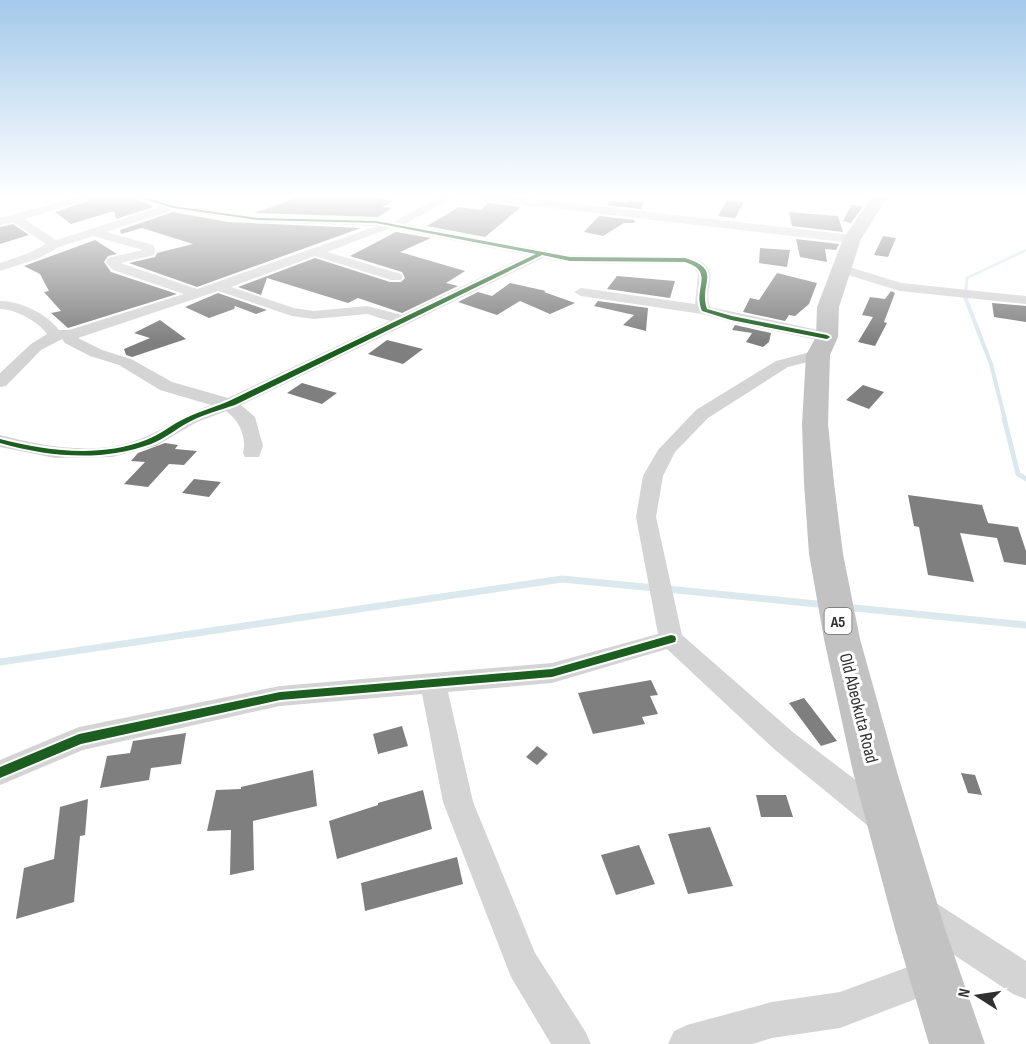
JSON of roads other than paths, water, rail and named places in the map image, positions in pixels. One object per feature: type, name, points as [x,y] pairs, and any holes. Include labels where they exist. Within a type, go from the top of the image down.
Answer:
[{"type":"highway","name":"Old Abeokuta Road","points":[[851,246],[828,308],[815,424],[826,554],[842,639],[890,824],[914,909],[957,1044]]},
{"type":"street","points":[[0,267],[33,256],[53,246]]},
{"type":"street","points":[[141,246],[149,248],[150,252],[112,263],[198,294]]},
{"type":"street","points":[[0,382],[36,346],[62,335],[198,294],[339,246]]},
{"type":"street","points":[[497,246],[588,260],[668,259],[696,262],[701,265],[705,274],[700,303],[704,310]]},
{"type":"street","points":[[808,246],[846,254],[900,286],[1026,300]]},
{"type":"street","points":[[318,253],[396,277]]},
{"type":"street","points":[[0,441],[33,450],[78,453],[116,450],[150,441],[188,420],[228,404],[540,254]]},
{"type":"street","points":[[218,287],[292,312],[314,315],[367,310],[403,320]]},
{"type":"street","points":[[581,292],[704,310],[822,346]]},
{"type":"street","points":[[0,305],[9,305],[46,322],[70,340],[96,353],[125,362],[166,386],[228,404],[246,417],[254,446],[252,453]]},
{"type":"street","points":[[822,346],[782,364],[702,414],[667,450],[653,476],[646,517],[671,639],[784,741],[890,824]]},
{"type":"street","points":[[0,772],[79,739],[279,696],[552,673],[671,639]]},
{"type":"street","points":[[433,682],[463,813],[523,965],[573,1044]]},
{"type":"street","points":[[914,909],[1026,981]]},
{"type":"street","points":[[687,1044],[772,1020],[840,1010],[935,975]]},
{"type":"waterway","points":[[966,290],[967,278],[1026,250]]},
{"type":"waterway","points":[[965,297],[991,364],[1005,420]]},
{"type":"waterway","points":[[1004,418],[1018,474],[1026,479]]},
{"type":"waterway","points":[[0,662],[562,579],[655,588]]},
{"type":"waterway","points":[[667,589],[817,604]]},
{"type":"waterway","points":[[855,608],[1026,625]]}]
